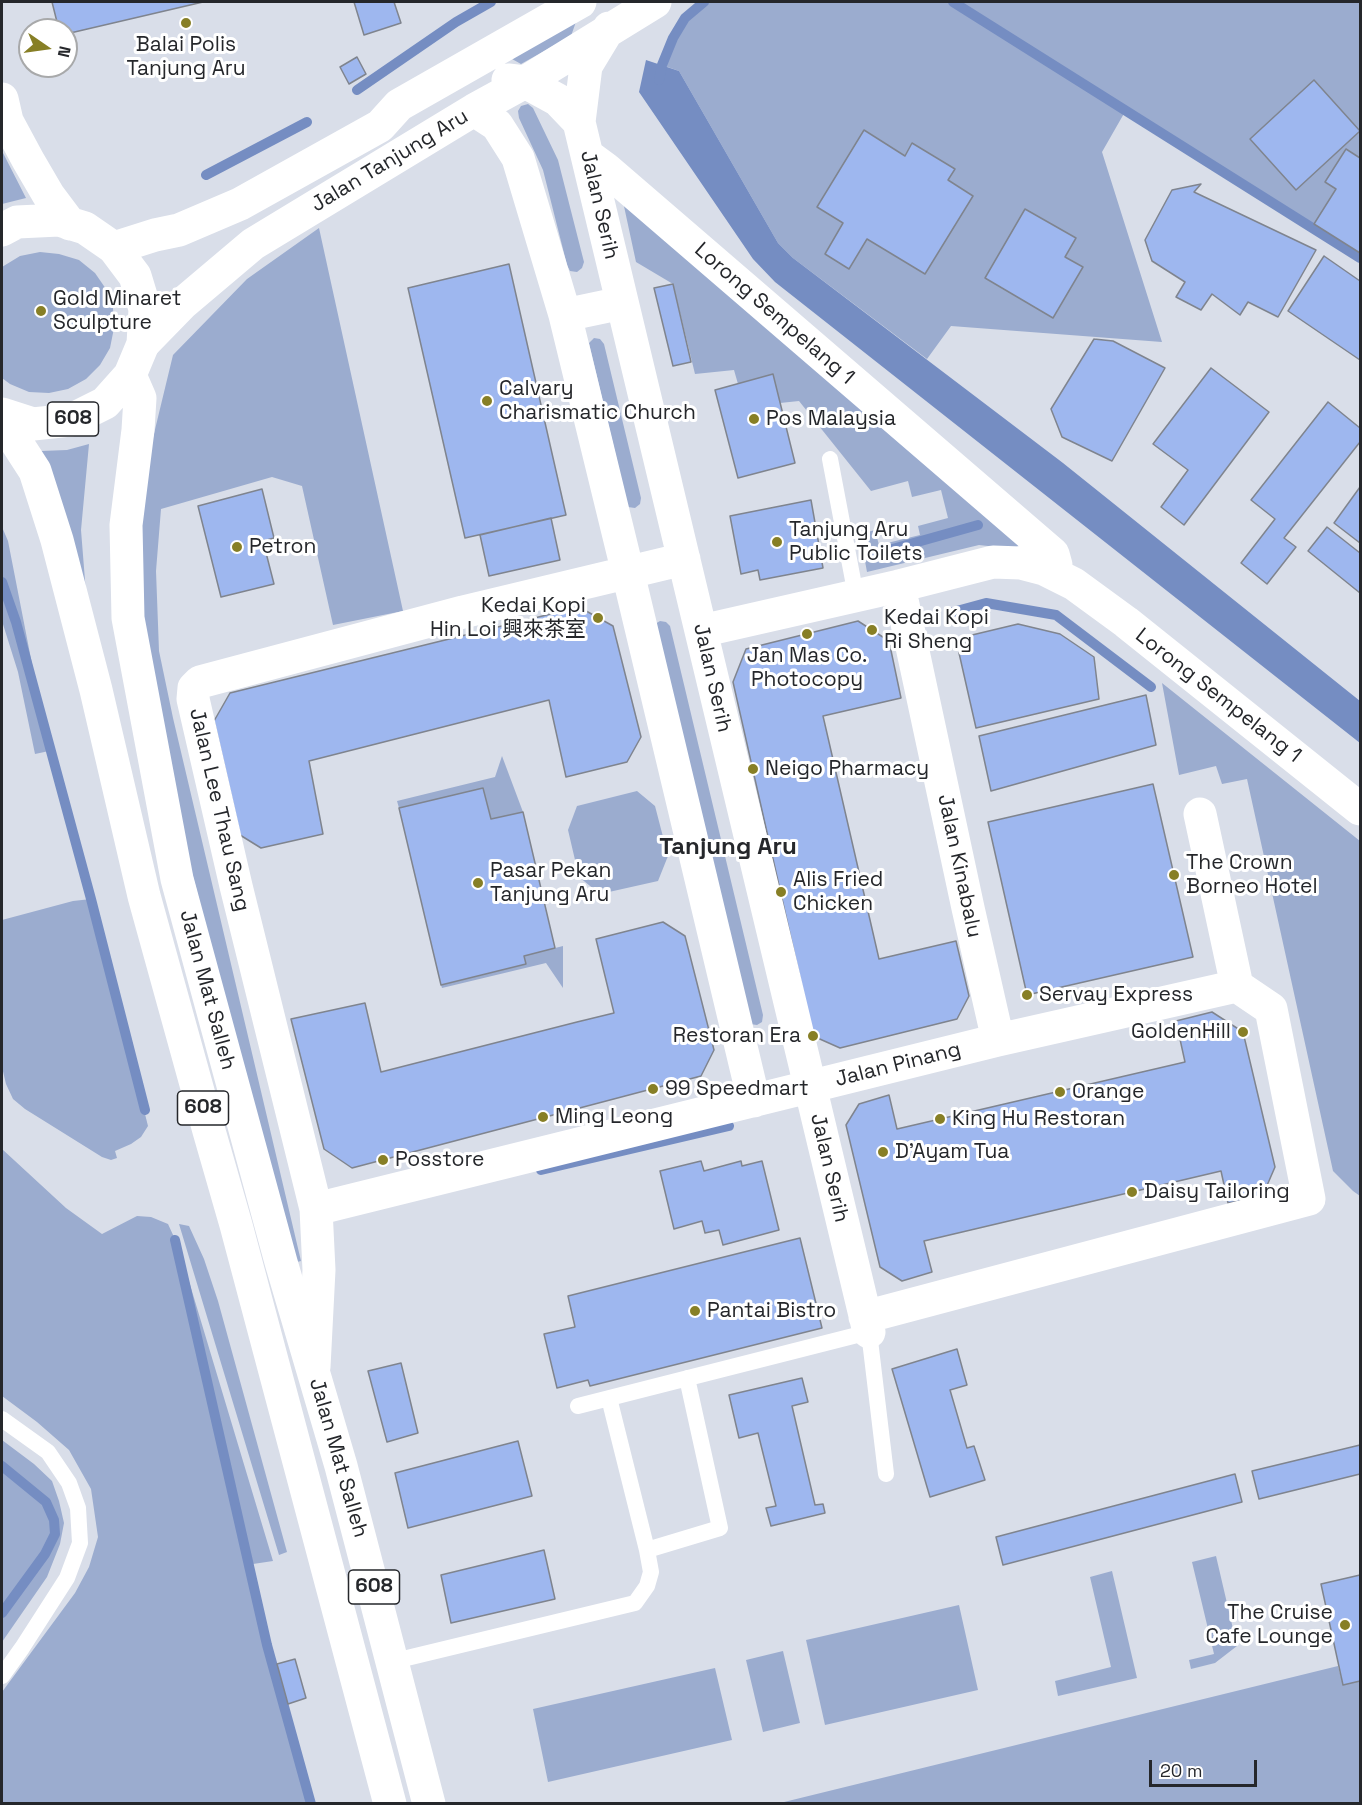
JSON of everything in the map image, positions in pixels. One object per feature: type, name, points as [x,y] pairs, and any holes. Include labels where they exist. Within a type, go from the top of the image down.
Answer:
[{"type":"street","name":"Jalan Tanjung Aru","points":[[114,248],[154,235],[179,230],[240,204],[380,126],[399,105],[580,2]]},
{"type":"street","name":"Jalan Tanjung Aru","points":[[143,344],[182,304],[253,244],[655,2]]},
{"type":"street","name":"Jalan Serih","points":[[609,28],[586,66],[579,122],[867,1324]]},
{"type":"street","points":[[380,126],[406,122],[488,78],[525,82],[558,100],[579,122]]},
{"type":"street","name":"608","points":[[2,99],[7,121],[28,160],[49,196],[70,224]]},
{"type":"street","points":[[474,110],[497,125],[518,158],[564,315],[754,1101]]},
{"type":"street","name":"Lorong Sempelang 1","points":[[587,155],[1053,554],[1064,579],[1126,622],[1360,809]]},
{"type":"street","name":"608","points":[[2,230],[17,222],[59,220],[86,228],[114,248],[135,276],[145,309],[143,344],[130,375],[105,403],[71,420],[33,424],[2,414]]},
{"type":"street","points":[[564,315],[622,303]]},
{"type":"street","name":"Jalan Mat Salleh","points":[[130,375],[140,398],[126,525],[128,618],[177,879],[281,1262],[341,1466],[429,1803]]},
{"type":"street","name":"Jalan Mat Salleh","points":[[2,420],[35,471],[57,540],[96,690],[144,896],[240,1236],[390,1803]]},
{"type":"street","points":[[628,573],[684,559]]},
{"type":"street","points":[[701,631],[993,562],[1020,563],[1044,569],[1064,579]]},
{"type":"street","name":"Jalan Lee Thau Sang","points":[[314,1372],[319,1270],[316,1209],[236,886],[193,699],[194,688],[200,682],[463,612],[628,573]]},
{"type":"street","name":"Jalan Kinabalu","points":[[899,586],[998,1040]]},
{"type":"street","points":[[867,1324],[1309,1199],[1271,1009],[1237,986],[1200,814]]},
{"type":"street","name":"Jalan Pinang","points":[[316,1209],[998,1040],[1237,986]]},
{"type":"lane","points":[[830,459],[856,596]]},
{"type":"lane","points":[[578,1406],[687,1378],[867,1324],[886,1474]]},
{"type":"lane","points":[[647,1550],[720,1528],[687,1378]]},
{"type":"lane","points":[[394,1665],[407,1658],[635,1603],[647,1586],[651,1572],[609,1398]]},
{"type":"lane","points":[[2,1419],[48,1452],[69,1483],[78,1508],[80,1543],[67,1578],[2,1676]]},
{"type":"shaded area","points":[[704,2],[1360,2],[1360,258],[1126,110],[1102,152],[1162,342],[951,326],[927,359],[793,258],[778,243],[679,71],[662,65],[673,38],[685,18]]},
{"type":"shaded area","points":[[578,16],[571,36],[521,64],[512,59]]},
{"type":"shaded area","points":[[646,60],[679,71],[778,243],[793,258],[1063,463],[1360,701],[1360,743],[775,282],[753,259],[639,92]]},
{"type":"shaded area","points":[[528,104],[533,108],[558,160],[584,262],[582,268],[577,272],[570,271],[567,265],[543,170],[519,118],[518,111],[521,106]]},
{"type":"shaded area","points":[[2,151],[26,198],[2,204]]},
{"type":"shaded area","points":[[622,197],[1022,542],[1015,549],[979,545],[867,572],[860,534],[875,530],[879,545],[920,535],[918,526],[948,518],[941,490],[912,497],[908,481],[871,491],[799,401],[780,403],[773,375],[738,384],[734,370],[695,374],[673,284],[636,262]]},
{"type":"shaded area","points":[[319,228],[403,611],[333,625],[302,486],[272,477],[161,509],[156,571],[159,651],[301,1261],[293,1263],[136,656],[144,475],[173,355],[247,279]]},
{"type":"shaded area","points":[[40,252],[59,254],[79,260],[95,273],[106,289],[113,308],[114,328],[110,348],[100,365],[86,379],[68,389],[49,393],[29,392],[2,378],[2,267],[20,256]]},
{"type":"shaded area","points":[[594,338],[600,339],[604,344],[641,498],[640,504],[635,508],[628,507],[589,343]]},
{"type":"shaded area","points":[[89,444],[81,530],[86,593],[106,698],[198,1065],[347,1581],[401,1803],[391,1803],[337,1585],[293,1422],[190,1068],[145,902],[97,699],[65,532],[41,451],[67,450]]},
{"type":"shaded area","points":[[2,527],[8,541],[49,751],[35,754],[18,672],[2,621]]},
{"type":"shaded area","points":[[660,621],[670,626],[763,1015],[762,1022],[757,1025],[750,1024],[655,624]]},
{"type":"shaded area","points":[[1162,683],[1360,841],[1360,1196],[1333,1171],[1247,779],[1222,784],[1216,766],[1179,775]]},
{"type":"shaded area","points":[[502,756],[523,812],[491,819],[483,788],[399,808],[397,801],[495,777]]},
{"type":"shaded area","points":[[637,791],[655,806],[668,856],[658,881],[600,894],[579,877],[568,830],[577,806]]},
{"type":"shaded area","points":[[91,899],[148,1126],[141,1137],[115,1151],[117,1158],[111,1160],[102,1157],[25,1109],[13,1099],[2,1067],[2,920],[73,901]]},
{"type":"shaded area","points":[[563,946],[563,988],[546,963],[442,988],[441,985],[526,964],[524,956]]},
{"type":"shaded area","points":[[2,1149],[66,1208],[102,1234],[137,1216],[151,1217],[168,1224],[179,1248],[273,1561],[253,1564],[271,1644],[313,1803],[2,1803],[2,1692],[75,1593],[89,1567],[98,1537],[91,1489],[69,1450],[2,1396]]},
{"type":"shaded area","points":[[179,1224],[189,1226],[204,1259],[218,1301],[287,1552],[279,1555]]},
{"type":"shaded area","points":[[2,1440],[52,1481],[64,1523],[60,1544],[47,1577],[2,1642]]},
{"type":"shaded area","points":[[1216,1556],[1237,1646],[1215,1663],[1191,1669],[1189,1660],[1214,1654],[1192,1562]]},
{"type":"shaded area","points":[[1112,1571],[1137,1678],[1058,1696],[1055,1681],[1111,1667],[1090,1577]]},
{"type":"shaded area","points":[[959,1605],[978,1690],[825,1725],[806,1640]]},
{"type":"shaded area","points":[[783,1651],[800,1723],[763,1732],[746,1660]]},
{"type":"shaded area","points":[[1338,1666],[1343,1685],[1360,1681],[1360,1803],[780,1803]]},
{"type":"shaded area","points":[[715,1668],[732,1740],[548,1782],[533,1709]]},
{"type":"building","points":[[52,2],[203,2],[78,31],[78,18],[56,18]]},
{"type":"building","points":[[354,2],[394,2],[401,23],[364,35]]},
{"type":"building","points":[[357,57],[366,74],[349,84],[340,67]]},
{"type":"building","points":[[1314,80],[1360,131],[1296,190],[1250,139]]},
{"type":"building","points":[[864,130],[905,156],[912,143],[955,169],[948,180],[973,196],[925,274],[867,239],[849,269],[825,254],[843,223],[817,207]]},
{"type":"building","points":[[1346,149],[1360,158],[1360,253],[1314,224],[1336,189],[1325,182]]},
{"type":"building","points":[[1201,184],[1194,192],[1316,250],[1278,317],[1248,302],[1240,315],[1212,294],[1201,310],[1176,297],[1185,282],[1152,261],[1145,240],[1172,190]]},
{"type":"building","points":[[1025,209],[1076,238],[1065,257],[1083,267],[1053,318],[985,278]]},
{"type":"building","points":[[1324,256],[1360,281],[1360,360],[1288,311]]},
{"type":"building","name":"Calvary Charismatic Church","points":[[509,264],[566,515],[465,538],[408,288]]},
{"type":"building","points":[[673,284],[691,362],[673,366],[654,288]]},
{"type":"building","points":[[1094,339],[1113,341],[1165,368],[1112,461],[1062,437],[1051,409]]},
{"type":"building","points":[[1211,368],[1269,412],[1184,525],[1161,507],[1188,470],[1153,444]]},
{"type":"building","name":"Pos Malaysia","points":[[773,374],[795,463],[738,478],[715,390]]},
{"type":"building","points":[[1328,402],[1360,428],[1360,442],[1284,538],[1296,547],[1267,584],[1241,563],[1275,519],[1251,500]]},
{"type":"building","points":[[1360,487],[1360,543],[1334,523]]},
{"type":"building","name":"Petron","points":[[262,489],[274,538],[263,541],[274,584],[221,597],[198,506]]},
{"type":"building","name":"Tanjung Aru Public Toilets","points":[[811,500],[823,568],[760,580],[758,570],[741,574],[730,516]]},
{"type":"building","points":[[551,518],[560,560],[489,576],[480,535]]},
{"type":"building","points":[[1327,527],[1360,553],[1360,593],[1308,551]]},
{"type":"building","points":[[579,607],[613,626],[641,737],[627,762],[566,777],[549,700],[309,761],[323,834],[261,848],[240,835],[214,721],[230,693]]},
{"type":"building","points":[[858,621],[889,641],[901,698],[823,716],[879,959],[956,941],[969,996],[957,1019],[840,1048],[813,1036],[733,682],[746,649]]},
{"type":"building","points":[[1018,624],[1060,634],[1094,657],[1099,699],[976,728],[959,653],[972,635]]},
{"type":"building","points":[[1146,695],[1156,745],[991,791],[979,736]]},
{"type":"building","points":[[1153,784],[1193,957],[1027,995],[988,822]]},
{"type":"building","name":"Pasar Pekan Tanjung Aru","points":[[483,788],[491,819],[523,812],[555,948],[524,956],[526,964],[441,985],[399,808]]},
{"type":"building","points":[[663,922],[685,936],[714,1050],[701,1076],[352,1168],[324,1149],[291,1019],[365,1003],[381,1072],[614,1013],[596,939]]},
{"type":"building","points":[[1212,1012],[1243,1032],[1275,1167],[1262,1197],[1228,1203],[1221,1171],[924,1241],[932,1272],[902,1281],[880,1267],[846,1125],[859,1104],[889,1095],[897,1129],[1185,1062],[1176,1021]]},
{"type":"building","points":[[701,1161],[704,1171],[741,1161],[742,1166],[762,1161],[779,1230],[723,1245],[719,1230],[705,1233],[702,1221],[674,1229],[660,1171]]},
{"type":"building","name":"Pantai Bistro","points":[[800,1238],[822,1328],[590,1386],[588,1380],[557,1388],[544,1334],[575,1327],[568,1296]]},
{"type":"building","points":[[957,1349],[967,1385],[950,1390],[967,1448],[974,1446],[985,1480],[930,1497],[892,1369]]},
{"type":"building","points":[[401,1363],[418,1433],[387,1442],[368,1371]]},
{"type":"building","points":[[802,1378],[808,1402],[792,1406],[815,1505],[823,1504],[825,1513],[771,1526],[766,1508],[776,1506],[758,1433],[739,1438],[729,1395]]},
{"type":"building","points":[[518,1441],[532,1496],[408,1528],[395,1473]]},
{"type":"building","points":[[1360,1445],[1360,1474],[1259,1499],[1252,1471]]},
{"type":"building","points":[[1235,1474],[1242,1502],[1003,1565],[996,1537]]},
{"type":"building","points":[[544,1550],[555,1599],[451,1623],[441,1575]]},
{"type":"building","name":"The Cruise Cafe Lounge","points":[[1360,1575],[1360,1681],[1343,1685],[1321,1584]]},
{"type":"building","points":[[295,1659],[306,1698],[288,1704],[277,1664]]},
{"type":"waterway","points":[[357,90],[456,22],[491,2]]},
{"type":"waterway","points":[[659,80],[662,65],[673,38],[685,18],[704,2]]},
{"type":"waterway","points":[[953,2],[1360,258]]},
{"type":"waterway","points":[[206,175],[307,122]]},
{"type":"waterway","points":[[871,555],[978,525]]},
{"type":"waterway","points":[[2,582],[16,622],[145,1110]]},
{"type":"waterway","points":[[953,612],[986,603],[1056,615],[1151,687]]},
{"type":"waterway","points":[[541,1170],[729,1126]]},
{"type":"waterway","points":[[175,1240],[267,1645],[311,1804]]},
{"type":"waterway","points":[[2,1466],[46,1502],[54,1520],[55,1534],[45,1554],[2,1613]]},
{"type":"place","name":"Balai Polis Tanjung Aru","points":[[186,23]]},
{"type":"place","name":"Gold Minaret Sculpture","points":[[41,311]]},
{"type":"place","name":"Calvary Charismatic Church","points":[[487,401]]},
{"type":"place","name":"Pos Malaysia","points":[[754,419]]},
{"type":"place","name":"Tanjung Aru Public Toilets","points":[[777,542]]},
{"type":"place","name":"Petron","points":[[237,547]]},
{"type":"place","name":"Kedai Kopi Hin Loi 興來茶室","points":[[598,618]]},
{"type":"place","name":"Kedai Kopi Ri Sheng","points":[[872,630]]},
{"type":"place","name":"Jan Mas Co. Photocopy","points":[[807,634]]},
{"type":"place","name":"Neigo Pharmacy","points":[[753,769]]},
{"type":"place","name":"The Crown Borneo Hotel","points":[[1174,875]]},
{"type":"place","name":"Pasar Pekan Tanjung Aru","points":[[478,883]]},
{"type":"place","name":"Alis Fried Chicken","points":[[781,892]]},
{"type":"place","name":"Servay Express","points":[[1027,995]]},
{"type":"place","name":"GoldenHill","points":[[1243,1032]]},
{"type":"place","name":"Restoran Era","points":[[813,1036]]},
{"type":"place","name":"99 Speedmart","points":[[653,1089]]},
{"type":"place","name":"Orange","points":[[1060,1092]]},
{"type":"place","name":"Ming Leong","points":[[543,1117]]},
{"type":"place","name":"King Hu Restoran","points":[[940,1119]]},
{"type":"place","name":"D'Ayam Tua","points":[[883,1152]]},
{"type":"place","name":"Posstore","points":[[383,1160]]},
{"type":"place","name":"Daisy Tailoring","points":[[1132,1192]]},
{"type":"place","name":"Pantai Bistro","points":[[695,1311]]},
{"type":"place","name":"The Cruise Cafe Lounge","points":[[1345,1625]]},
{"type":"district","name":"Tanjung Aru","points":[[728,847]]}]
